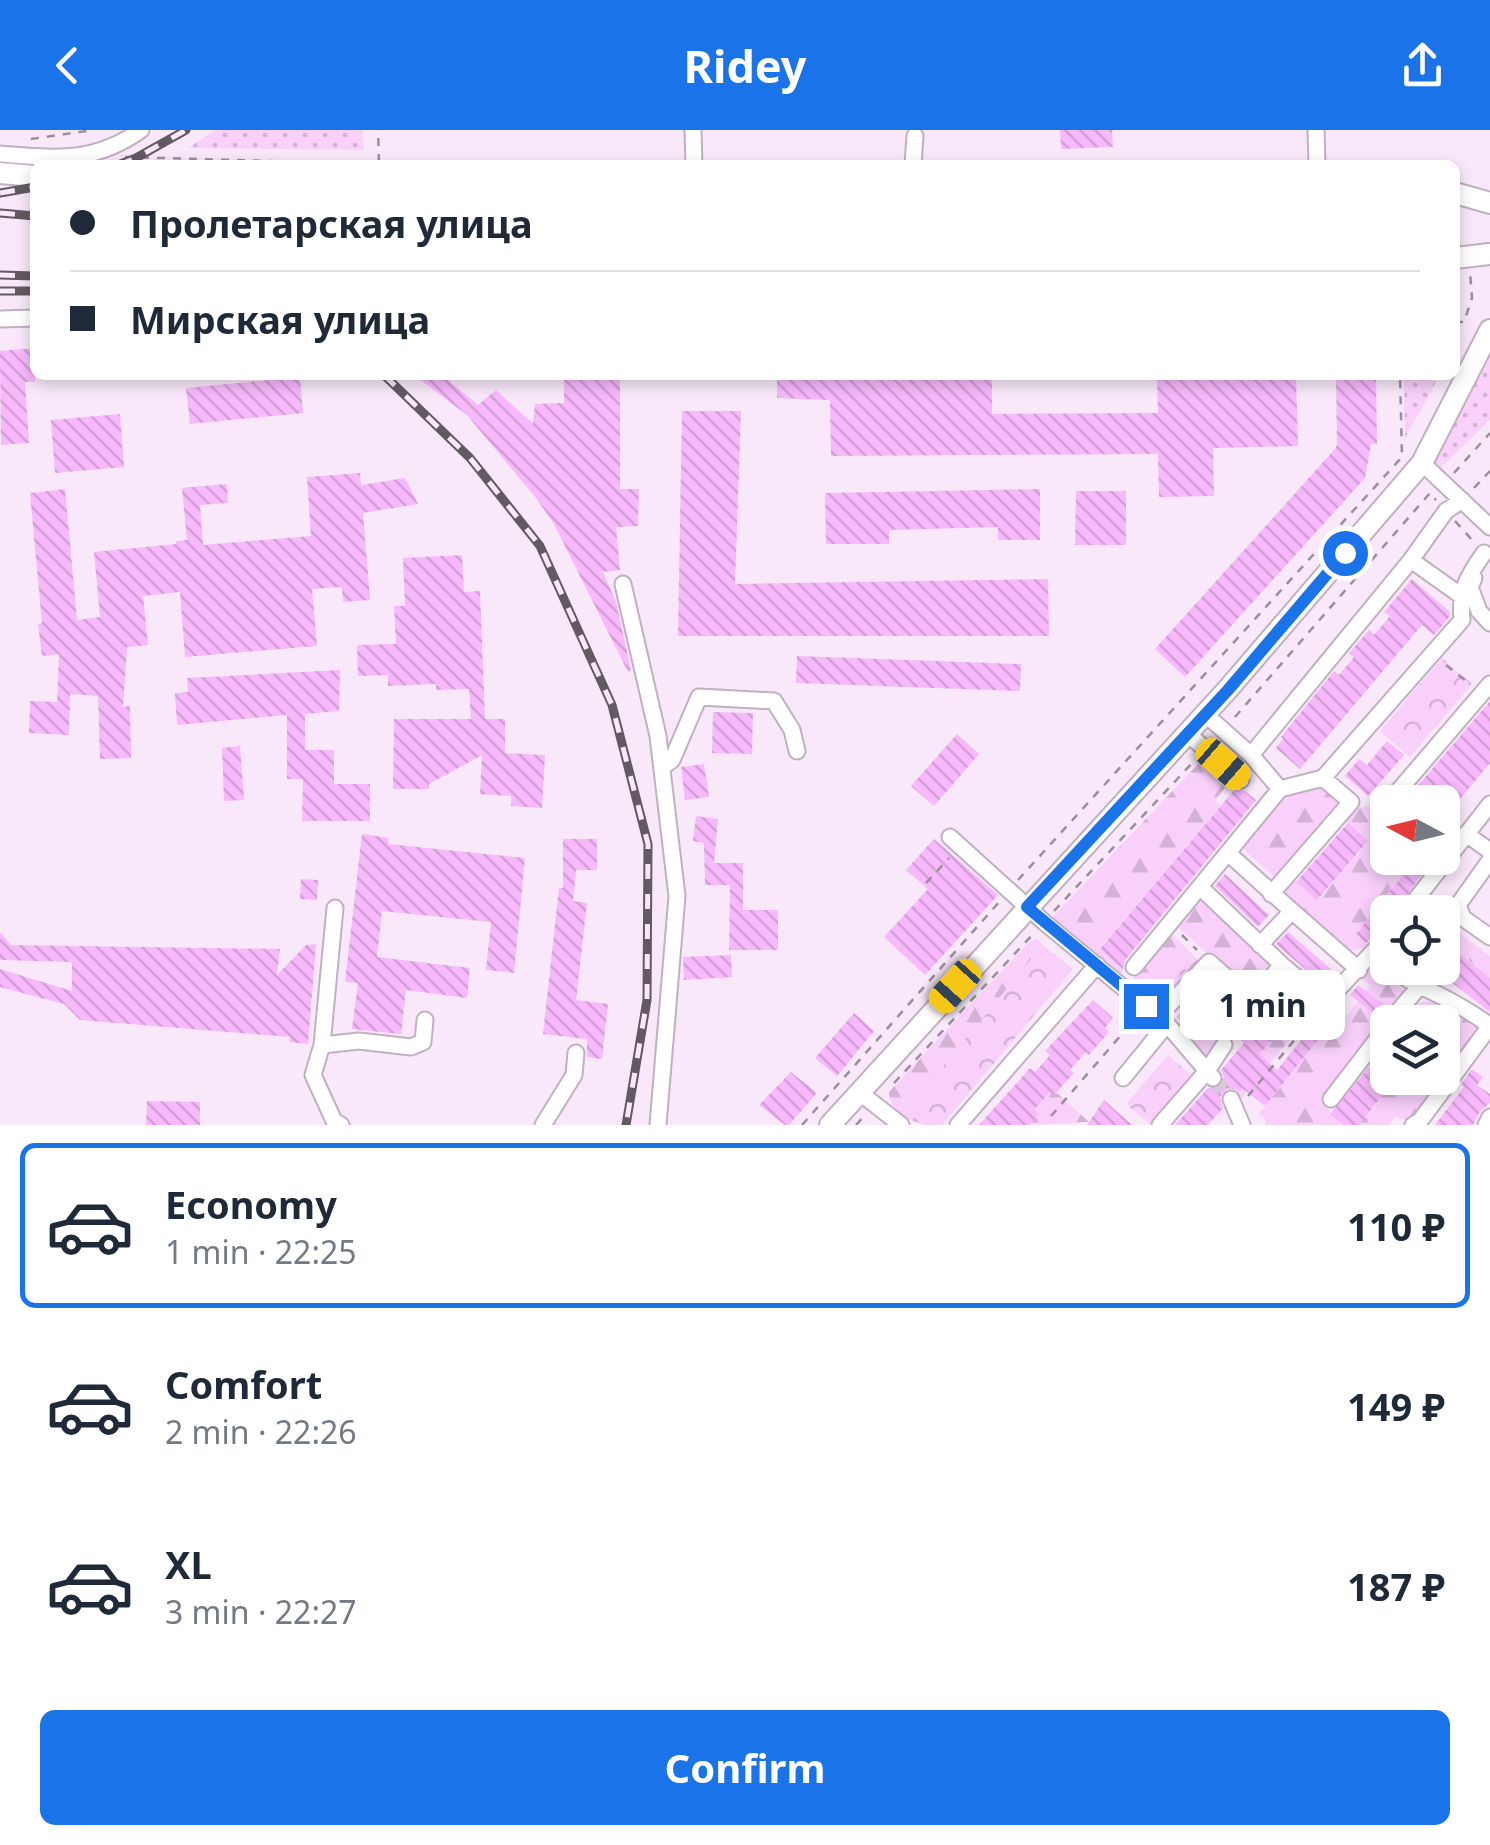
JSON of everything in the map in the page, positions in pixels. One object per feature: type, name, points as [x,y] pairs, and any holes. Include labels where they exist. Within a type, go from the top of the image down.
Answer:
[{"type":"main road","points":[[0,173],[30,176]]},
{"type":"main road","points":[[1460,194],[1490,203]]},
{"type":"main road","points":[[1462,264],[1490,254]]},
{"type":"main road","points":[[830,1125],[867,1098],[1027,907],[1188,734],[1422,463],[1490,330]]},
{"type":"street","points":[[0,154],[69,158],[98,154],[141,130]]},
{"type":"street","points":[[693,130],[694,160]]},
{"type":"street","points":[[1316,130],[1316,160]]},
{"type":"street","points":[[913,160],[915,136]]},
{"type":"street","points":[[0,320],[30,318]]},
{"type":"street","points":[[1422,463],[1490,527]]},
{"type":"street","points":[[1251,755],[1411,560],[1446,511],[1462,500]]},
{"type":"street","points":[[1134,967],[1280,789],[1323,778],[1434,654],[1462,620],[1460,595],[1464,580],[1487,551]]},
{"type":"street","points":[[1487,551],[1470,588],[1479,611],[1490,622]]},
{"type":"street","points":[[1411,560],[1460,595]]},
{"type":"street","points":[[623,584],[662,767],[677,896],[658,1125]]},
{"type":"street","points":[[1403,785],[1485,689]]},
{"type":"street","points":[[662,767],[672,760],[699,696],[774,701],[792,730],[798,751]]},
{"type":"street","points":[[1205,714],[1251,755],[1280,789]]},
{"type":"street","points":[[1188,734],[1241,780]]},
{"type":"street","points":[[1271,894],[1351,802],[1323,778]]},
{"type":"street","points":[[1460,840],[1490,804]]},
{"type":"street","points":[[1466,834],[1490,851]]},
{"type":"street","points":[[955,841],[1157,1016],[1210,1074]]},
{"type":"street","points":[[1228,854],[1359,970]]},
{"type":"street","points":[[1490,860],[1458,905],[1464,918],[1490,937]]},
{"type":"street","points":[[1201,888],[1326,1002],[1370,957]]},
{"type":"street","points":[[334,908],[322,1044],[313,1075],[334,1121],[341,1125]]},
{"type":"street","points":[[1260,945],[1292,911]]},
{"type":"street","points":[[1123,1078],[1157,1016],[1209,962],[1251,999]]},
{"type":"street","points":[[958,1125],[1097,965]]},
{"type":"street","points":[[1233,1020],[1282,965]]},
{"type":"street","points":[[1413,1125],[1420,1121],[1490,1026],[1466,1007],[1415,985]]},
{"type":"street","points":[[1403,1005],[1418,987]]},
{"type":"street","points":[[322,1044],[360,1041],[410,1046],[423,1042],[425,1020]]},
{"type":"street","points":[[1160,1125],[1210,1074],[1224,1045]]},
{"type":"street","points":[[1331,1099],[1370,1048]]},
{"type":"street","points":[[542,1125],[574,1075],[576,1053]]},
{"type":"street","points":[[867,1098],[901,1125]]},
{"type":"street","points":[[1486,1125],[1490,1117]]},
{"type":"path","points":[[17,143],[51,132],[94,130]]},
{"type":"path","points":[[378,130],[379,160]]},
{"type":"path","points":[[98,154],[217,160]]},
{"type":"path","points":[[1460,322],[1464,322],[1472,298],[1462,264]]},
{"type":"path","points":[[802,1125],[1402,458],[1400,380]]},
{"type":"path","points":[[1452,474],[1490,433]]},
{"type":"path","points":[[1462,500],[1490,471]]},
{"type":"path","points":[[1223,730],[1430,493]]},
{"type":"path","points":[[1434,654],[1485,689]]},
{"type":"path","points":[[856,1125],[867,1098],[1044,922],[1205,749]]},
{"type":"path","points":[[926,883],[955,841]]},
{"type":"path","points":[[1170,924],[1209,962]]},
{"type":"path","points":[[1237,1111],[1326,1002]]},
{"type":"path","points":[[1052,1116],[1157,1016]]},
{"type":"green space","points":[[216,130],[362,130],[364,150],[188,148]]},
{"type":"green space","points":[[1490,348],[1490,420],[1437,471],[1430,459]]},
{"type":"green space","points":[[1404,380],[1437,380],[1405,438]]},
{"type":"green space","points":[[1442,658],[1472,684],[1410,757],[1380,731]]},
{"type":"green space","points":[[1199,763],[1225,788],[1215,800],[1221,805],[1100,948],[1124,969],[1119,975],[1049,921]]},
{"type":"green space","points":[[1322,785],[1343,801],[1276,878],[1242,848],[1287,792]]},
{"type":"green space","points":[[1370,805],[1370,875],[1403,875],[1387,895],[1370,895],[1370,916],[1356,934],[1370,946],[1351,951],[1280,895],[1294,880],[1318,900],[1368,842],[1345,821],[1357,808]]},
{"type":"green space","points":[[1202,895],[1274,965],[1249,992],[1179,928]]},
{"type":"green space","points":[[1171,933],[1182,944],[1143,984],[1157,998],[1197,959],[1203,965],[1162,1006],[1144,997],[1133,979]]},
{"type":"green space","points":[[1460,934],[1490,956],[1490,978],[1460,953]]},
{"type":"green space","points":[[1037,939],[1043,945],[912,1104],[937,1125],[913,1121],[899,1113],[889,1092],[1030,941]]},
{"type":"green space","points":[[1182,944],[1197,959],[1158,999],[1143,984]]},
{"type":"green space","points":[[1043,945],[1073,969],[942,1125],[923,1125],[906,1111]]},
{"type":"green space","points":[[1370,970],[1370,985],[1397,985],[1404,991],[1392,1005],[1384,1005],[1370,995],[1362,1005],[1370,1011],[1370,1041],[1327,1100],[1330,1114],[1343,1125],[1265,1125],[1266,1120],[1259,1114],[1324,1032],[1330,1037],[1370,986],[1363,979]]},
{"type":"green space","points":[[1235,990],[1247,1000],[1210,1061],[1196,1049],[1194,1035]]},
{"type":"green space","points":[[1425,1001],[1444,1005],[1415,1005]]},
{"type":"green space","points":[[1305,1003],[1314,1010],[1242,1098],[1236,1093],[1266,1061],[1260,1054]]},
{"type":"green space","points":[[1460,1014],[1481,1026],[1460,1055]]},
{"type":"green space","points":[[1168,1055],[1191,1075],[1150,1124],[1126,1104]]},
{"type":"green space","points":[[1050,1092],[1057,1093],[1089,1122],[1029,1125],[1039,1114],[1034,1110]]},
{"type":"green space","points":[[1383,1095],[1431,1095],[1412,1122],[1395,1117],[1389,1125],[1359,1125]]},
{"type":"building","points":[[1060,130],[1112,130],[1113,147],[1061,149]]},
{"type":"building","points":[[30,348],[30,380],[35,382],[25,382],[29,443],[1,445],[0,351]]},
{"type":"building","points":[[300,380],[303,413],[190,424],[186,388]]},
{"type":"building","points":[[421,380],[448,380],[478,405],[496,390],[533,424],[535,404],[564,403],[564,380],[620,380],[620,489],[639,489],[638,526],[616,527],[620,570],[603,572],[616,602],[631,670],[628,672],[554,524],[467,415]]},
{"type":"building","points":[[777,380],[992,380],[992,414],[1158,413],[1157,380],[1296,380],[1298,446],[1213,448],[1214,496],[1159,497],[1158,454],[831,456],[830,400],[777,398]]},
{"type":"building","points":[[1336,380],[1376,380],[1377,444],[1371,444],[1365,478],[1185,677],[1155,649],[1337,445]]},
{"type":"building","points":[[682,411],[741,411],[735,584],[1048,579],[1049,636],[678,636]]},
{"type":"building","points":[[120,414],[124,467],[55,473],[51,420]]},
{"type":"building","points":[[360,473],[361,485],[405,478],[418,504],[363,513],[370,600],[343,602],[342,587],[312,589],[317,646],[185,657],[180,592],[143,596],[148,645],[127,647],[123,707],[130,706],[131,758],[100,759],[98,696],[70,694],[69,735],[29,733],[30,701],[57,702],[59,654],[42,656],[30,493],[65,489],[77,620],[100,617],[94,552],[187,540],[182,488],[227,484],[228,503],[200,505],[203,545],[311,536],[307,477]]},
{"type":"building","points":[[1040,489],[1040,540],[998,540],[998,527],[889,530],[889,544],[826,544],[825,493]]},
{"type":"building","points":[[1076,491],[1126,491],[1126,545],[1075,545]]},
{"type":"building","points":[[462,555],[464,592],[480,591],[485,719],[505,719],[505,753],[545,755],[542,808],[511,806],[511,796],[480,794],[482,755],[429,784],[429,789],[393,789],[394,719],[471,719],[469,689],[436,690],[436,684],[388,686],[388,675],[358,676],[357,645],[396,644],[394,606],[405,606],[403,558]]},
{"type":"building","points":[[1412,579],[1450,616],[1434,635],[1422,625],[1300,769],[1276,748],[1281,737],[1334,671],[1339,675],[1354,657],[1349,653],[1369,630],[1374,635],[1390,616],[1384,612]]},
{"type":"building","points":[[797,656],[1021,664],[1020,691],[796,683]]},
{"type":"building","points":[[340,670],[339,711],[305,714],[305,750],[334,750],[334,784],[370,784],[370,821],[302,821],[303,779],[287,779],[287,715],[177,725],[175,693],[188,692],[187,678]]},
{"type":"building","points":[[1490,701],[1490,763],[1460,799],[1460,785],[1418,785]]},
{"type":"building","points":[[713,712],[753,713],[752,754],[712,753]]},
{"type":"building","points":[[957,734],[979,754],[934,806],[911,786]]},
{"type":"building","points":[[1387,741],[1404,755],[1378,785],[1370,785],[1368,796],[1345,776],[1359,759],[1367,765]]},
{"type":"building","points":[[240,746],[244,800],[224,801],[222,748]]},
{"type":"building","points":[[704,764],[709,797],[685,800],[681,767]]},
{"type":"building","points":[[1235,789],[1256,800],[1125,960],[1123,969],[1100,949]]},
{"type":"building","points":[[696,816],[718,819],[714,863],[743,863],[743,910],[778,910],[778,950],[729,950],[730,885],[705,885],[704,843],[693,841]]},
{"type":"building","points":[[1348,823],[1368,841],[1317,900],[1296,882]]},
{"type":"building","points":[[362,834],[389,838],[388,844],[525,858],[514,973],[486,970],[491,922],[382,911],[377,957],[470,968],[467,998],[406,990],[401,1034],[352,1029],[358,983],[345,982]]},
{"type":"building","points":[[563,839],[597,839],[597,870],[576,870],[573,901],[587,903],[576,1000],[608,1004],[602,1059],[587,1057],[587,1039],[543,1034],[559,888],[563,888]]},
{"type":"building","points":[[934,839],[998,895],[925,975],[884,937],[928,889],[906,870]]},
{"type":"building","points":[[1225,874],[1269,915],[1258,927],[1215,886]]},
{"type":"building","points":[[1403,875],[1421,875],[1407,895],[1387,895]]},
{"type":"building","points":[[301,879],[318,880],[317,900],[300,899]]},
{"type":"building","points":[[1370,916],[1370,940],[1366,943],[1356,934]]},
{"type":"building","points":[[0,932],[11,945],[280,949],[277,975],[306,945],[316,944],[308,1044],[289,1042],[290,1037],[80,1020],[64,1004],[0,987],[0,969],[72,991],[72,962],[0,960]]},
{"type":"building","points":[[1288,932],[1332,970],[1321,983],[1276,944]]},
{"type":"building","points":[[1460,954],[1490,978],[1490,1012],[1455,985],[1460,985]]},
{"type":"building","points":[[731,955],[732,977],[684,980],[683,957]]},
{"type":"building","points":[[1210,979],[1229,997],[1194,1035],[1176,1017]]},
{"type":"building","points":[[1285,982],[1307,1001],[1260,1054],[1277,1070],[1323,1013],[1339,1026],[1330,1037],[1324,1032],[1265,1106],[1242,1088],[1228,1088],[1220,1097],[1223,1108],[1208,1125],[1175,1125],[1208,1088],[1221,1086],[1221,1070],[1244,1043],[1237,1037]]},
{"type":"building","points":[[1358,985],[1384,1005],[1370,1005],[1370,1011],[1350,995]]},
{"type":"building","points":[[1093,1000],[1113,1018],[1105,1028],[1109,1032],[1070,1070],[1074,1073],[1054,1095],[1050,1092],[1034,1110],[1039,1114],[1029,1125],[979,1125],[1030,1068],[1035,1072],[1050,1055],[1045,1051]]},
{"type":"building","points":[[854,1013],[874,1031],[837,1076],[815,1058]]},
{"type":"building","points":[[1370,1066],[1370,1095],[1383,1095],[1359,1125],[1343,1125],[1330,1114]]},
{"type":"building","points":[[1472,1069],[1483,1077],[1477,1085],[1490,1094],[1490,1103],[1480,1111],[1473,1125],[1435,1125],[1460,1095],[1464,1087],[1461,1084]]},
{"type":"building","points":[[791,1072],[817,1093],[785,1125],[759,1105]]},
{"type":"building","points":[[1104,1100],[1132,1125],[1087,1125]]},
{"type":"building","points":[[147,1101],[200,1102],[200,1125],[146,1125]]},
{"type":"tunnel","points":[[1213,1078],[1231,1099]]},
{"type":"railway","points":[[131,160],[186,130]]},
{"type":"railway","points":[[0,193],[30,188]]},
{"type":"railway","points":[[0,213],[30,216]]},
{"type":"railway","points":[[0,275],[30,276]]},
{"type":"railway","points":[[0,291],[30,291]]},
{"type":"railway","points":[[389,380],[470,458],[540,546],[612,705],[648,844],[647,1000],[626,1125]]},
{"type":"route","points":[[1146,1006],[1027,907],[1228,690],[1345,553]]}]
